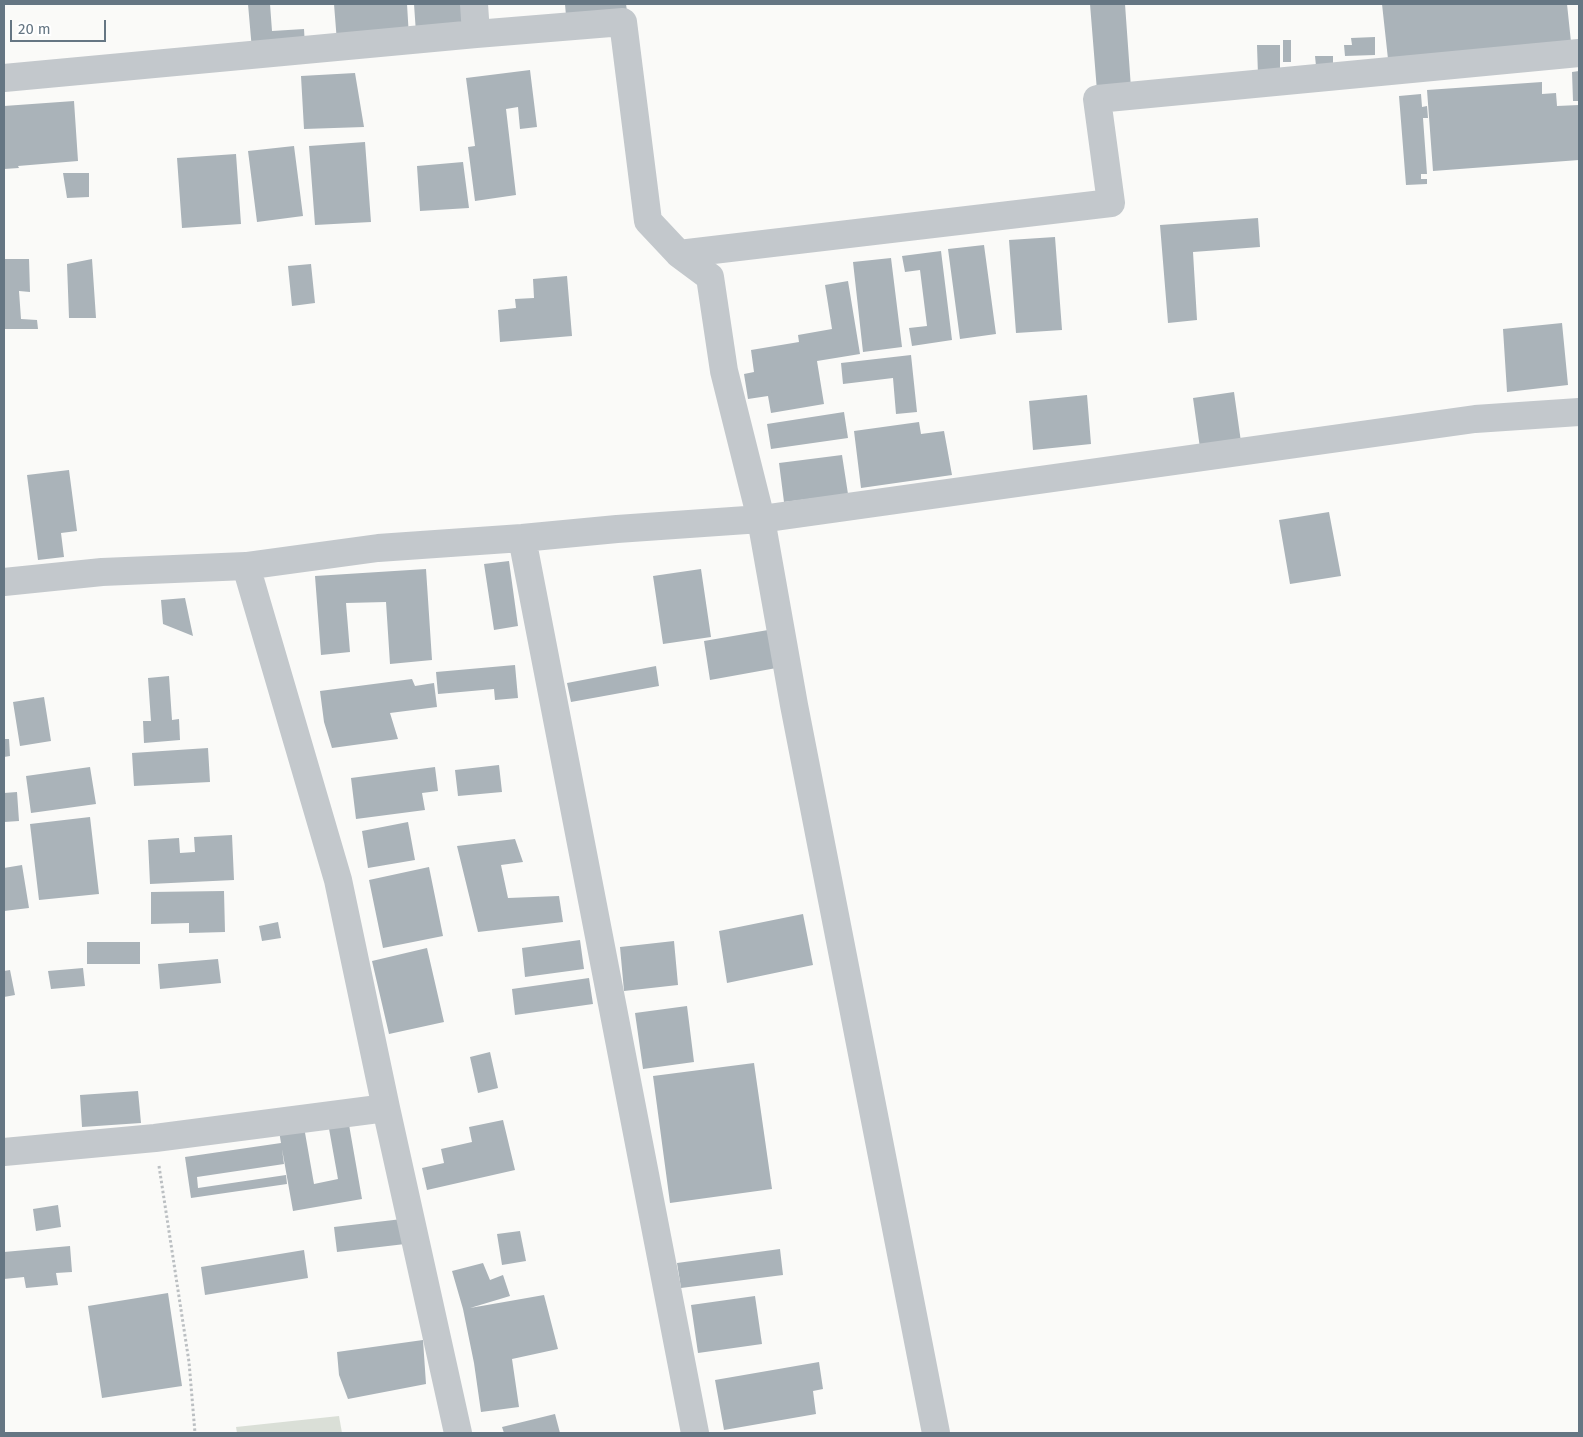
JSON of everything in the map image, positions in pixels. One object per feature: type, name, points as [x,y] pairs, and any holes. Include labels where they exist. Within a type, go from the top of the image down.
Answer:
[{"type":"street","points":[[474,4],[476,34]]},
{"type":"street","points":[[4,78],[623,22],[648,221],[679,254],[710,277],[724,371],[761,519],[794,705],[936,1433]]},
{"type":"street","points":[[679,254],[1111,203],[1097,100],[1579,53]]},
{"type":"street","points":[[4,582],[102,572],[246,566],[378,548],[761,519],[1476,419],[1579,412]]},
{"type":"street","points":[[522,538],[695,1433]]},
{"type":"street","points":[[246,566],[338,880],[458,1433]]},
{"type":"street","points":[[4,1152],[155,1138],[386,1108]]},
{"type":"path","points":[[155,1138],[189,1362],[195,1433]]},
{"type":"shaded area","points":[[339,1416],[342,1433],[237,1433],[236,1427]]},
{"type":"building","points":[[248,4],[270,4],[272,31],[304,29],[305,46],[252,50]]},
{"type":"building","points":[[334,4],[407,4],[409,37],[337,42]]},
{"type":"building","points":[[414,4],[469,4],[471,29],[416,33]]},
{"type":"building","points":[[565,4],[626,4],[627,11],[566,16]]},
{"type":"building","points":[[1090,4],[1125,4],[1131,88],[1097,91]]},
{"type":"building","points":[[1382,4],[1567,4],[1571,42],[1388,59]]},
{"type":"building","points":[[1375,37],[1375,55],[1345,56],[1344,45],[1352,45],[1351,38]]},
{"type":"building","points":[[1283,40],[1291,40],[1291,62],[1283,62]]},
{"type":"building","points":[[1257,45],[1280,45],[1280,74],[1258,75]]},
{"type":"building","points":[[1315,56],[1333,56],[1333,66],[1316,66]]},
{"type":"building","points":[[530,70],[537,127],[520,129],[518,107],[506,109],[516,195],[475,201],[468,147],[475,146],[466,78]]},
{"type":"building","points":[[1579,71],[1579,101],[1573,101],[1572,72]]},
{"type":"building","points":[[355,73],[364,127],[304,129],[301,76]]},
{"type":"building","points":[[1542,82],[1542,94],[1556,93],[1557,106],[1579,105],[1579,160],[1433,171],[1427,90]]},
{"type":"building","points":[[1421,94],[1422,107],[1427,106],[1428,118],[1423,118],[1427,174],[1421,174],[1421,179],[1427,179],[1427,184],[1406,185],[1399,96]]},
{"type":"building","points":[[74,101],[78,161],[4,169],[4,106]]},
{"type":"building","points":[[365,142],[371,222],[315,225],[309,146]]},
{"type":"building","points":[[294,146],[303,216],[257,222],[248,151]]},
{"type":"building","points":[[236,154],[241,224],[182,228],[177,158]]},
{"type":"building","points":[[463,162],[469,208],[420,211],[417,166]]},
{"type":"building","points":[[63,173],[89,173],[89,197],[67,198]]},
{"type":"building","points":[[1258,218],[1260,247],[1193,252],[1197,320],[1168,323],[1160,225]]},
{"type":"building","points":[[1055,237],[1062,330],[1016,333],[1009,240]]},
{"type":"building","points":[[984,245],[996,334],[960,339],[948,249]]},
{"type":"building","points":[[941,251],[952,340],[912,346],[909,328],[927,326],[920,270],[905,272],[902,256]]},
{"type":"building","points":[[891,258],[902,347],[863,352],[853,262]]},
{"type":"building","points":[[4,259],[29,259],[30,292],[19,291],[21,319],[37,320],[38,329],[4,329]]},
{"type":"building","points":[[92,259],[96,318],[69,318],[67,264]]},
{"type":"building","points":[[311,264],[315,303],[292,306],[288,266]]},
{"type":"building","points":[[567,276],[572,336],[500,342],[498,310],[516,308],[515,299],[534,298],[533,279]]},
{"type":"building","points":[[848,281],[860,354],[817,361],[824,404],[771,413],[768,396],[748,399],[744,374],[754,372],[751,350],[799,342],[798,335],[832,329],[825,285]]},
{"type":"building","points":[[1562,323],[1568,385],[1507,392],[1503,329]]},
{"type":"building","points":[[911,355],[917,412],[896,414],[893,378],[843,384],[841,363]]},
{"type":"building","points":[[1234,392],[1241,442],[1200,448],[1193,398]]},
{"type":"building","points":[[1087,395],[1091,444],[1033,450],[1029,401]]},
{"type":"building","points":[[844,412],[848,438],[771,449],[767,424]]},
{"type":"building","points":[[919,422],[921,434],[944,431],[952,475],[861,488],[854,431]]},
{"type":"building","points":[[842,455],[848,494],[784,502],[779,463]]},
{"type":"building","points":[[69,470],[77,531],[61,533],[64,557],[38,560],[27,475]]},
{"type":"building","points":[[1329,512],[1341,576],[1290,584],[1279,520]]},
{"type":"building","points":[[509,561],[518,626],[494,630],[484,564]]},
{"type":"building","points":[[426,569],[432,660],[390,664],[386,602],[346,603],[350,652],[321,655],[315,576]]},
{"type":"building","points":[[701,569],[711,637],[663,644],[653,576]]},
{"type":"building","points":[[185,598],[193,636],[163,624],[161,600]]},
{"type":"building","points":[[768,630],[782,667],[710,680],[704,641]]},
{"type":"building","points":[[515,665],[518,698],[495,700],[494,689],[438,694],[436,672]]},
{"type":"building","points":[[656,666],[659,686],[571,702],[567,683]]},
{"type":"building","points":[[169,676],[172,720],[179,719],[180,740],[144,743],[143,721],[151,721],[148,678]]},
{"type":"building","points":[[412,679],[415,686],[434,683],[437,707],[390,713],[398,739],[332,748],[324,722],[320,691]]},
{"type":"building","points":[[44,697],[51,741],[20,746],[13,702]]},
{"type":"building","points":[[4,739],[9,739],[10,756],[4,757]]},
{"type":"building","points":[[208,748],[210,782],[134,786],[132,753]]},
{"type":"building","points":[[499,765],[502,792],[458,796],[455,770]]},
{"type":"building","points":[[90,767],[96,804],[31,813],[26,776]]},
{"type":"building","points":[[435,767],[438,791],[422,793],[425,810],[356,819],[351,778]]},
{"type":"building","points":[[17,792],[19,821],[4,822],[4,793]]},
{"type":"building","points":[[90,817],[99,894],[39,900],[30,824]]},
{"type":"building","points":[[408,822],[415,860],[368,868],[362,831]]},
{"type":"building","points":[[232,835],[234,880],[150,884],[148,840],[179,838],[180,853],[195,852],[194,837]]},
{"type":"building","points":[[515,839],[523,862],[501,865],[508,898],[559,896],[563,922],[478,932],[457,846]]},
{"type":"building","points":[[22,865],[29,908],[4,911],[4,868]]},
{"type":"building","points":[[429,867],[443,936],[383,948],[369,880]]},
{"type":"building","points":[[224,891],[225,932],[189,933],[189,923],[151,924],[151,892]]},
{"type":"building","points":[[803,914],[813,965],[727,983],[719,931]]},
{"type":"building","points":[[278,922],[281,938],[262,941],[259,926]]},
{"type":"building","points":[[580,940],[584,969],[525,977],[522,948]]},
{"type":"building","points":[[674,941],[678,985],[624,991],[620,947]]},
{"type":"building","points":[[87,942],[140,942],[140,964],[87,964]]},
{"type":"building","points":[[427,948],[444,1022],[389,1034],[372,961]]},
{"type":"building","points":[[218,959],[221,983],[160,989],[158,964]]},
{"type":"building","points":[[83,968],[85,986],[51,989],[48,971]]},
{"type":"building","points":[[10,970],[15,995],[4,997],[4,971]]},
{"type":"building","points":[[589,978],[593,1004],[515,1015],[512,989]]},
{"type":"building","points":[[687,1006],[694,1062],[643,1069],[635,1013]]},
{"type":"building","points":[[490,1052],[498,1088],[478,1093],[470,1057]]},
{"type":"building","points":[[754,1063],[772,1189],[670,1203],[653,1076]]},
{"type":"building","points":[[138,1091],[141,1123],[82,1127],[80,1095]]},
{"type":"building","points":[[348,1119],[362,1199],[293,1211],[282,1149],[284,1164],[197,1177],[198,1188],[286,1175],[287,1184],[191,1198],[185,1157],[281,1143],[279,1131],[304,1127],[314,1184],[338,1179],[328,1123]]},
{"type":"building","points":[[503,1120],[515,1170],[427,1190],[422,1168],[444,1163],[441,1149],[472,1142],[469,1127]]},
{"type":"building","points":[[58,1205],[61,1227],[36,1231],[33,1209]]},
{"type":"building","points":[[402,1219],[405,1244],[337,1252],[334,1227]]},
{"type":"building","points":[[520,1231],[526,1261],[502,1265],[497,1234]]},
{"type":"building","points":[[70,1246],[72,1272],[56,1273],[58,1285],[26,1288],[24,1277],[4,1279],[4,1252]]},
{"type":"building","points":[[780,1249],[783,1275],[681,1288],[677,1263]]},
{"type":"building","points":[[304,1250],[308,1278],[205,1295],[201,1267]]},
{"type":"building","points":[[483,1263],[490,1280],[503,1275],[510,1296],[470,1308],[544,1295],[558,1349],[512,1359],[519,1407],[481,1412],[474,1363],[463,1309],[452,1271]]},
{"type":"building","points":[[168,1293],[182,1386],[102,1398],[88,1306]]},
{"type":"building","points":[[755,1296],[762,1344],[698,1353],[691,1305]]},
{"type":"building","points":[[423,1340],[426,1384],[348,1399],[339,1375],[337,1352]]},
{"type":"building","points":[[819,1362],[823,1389],[813,1391],[816,1414],[724,1430],[715,1380]]},
{"type":"building","points":[[555,1414],[560,1433],[504,1433],[502,1427]]}]
